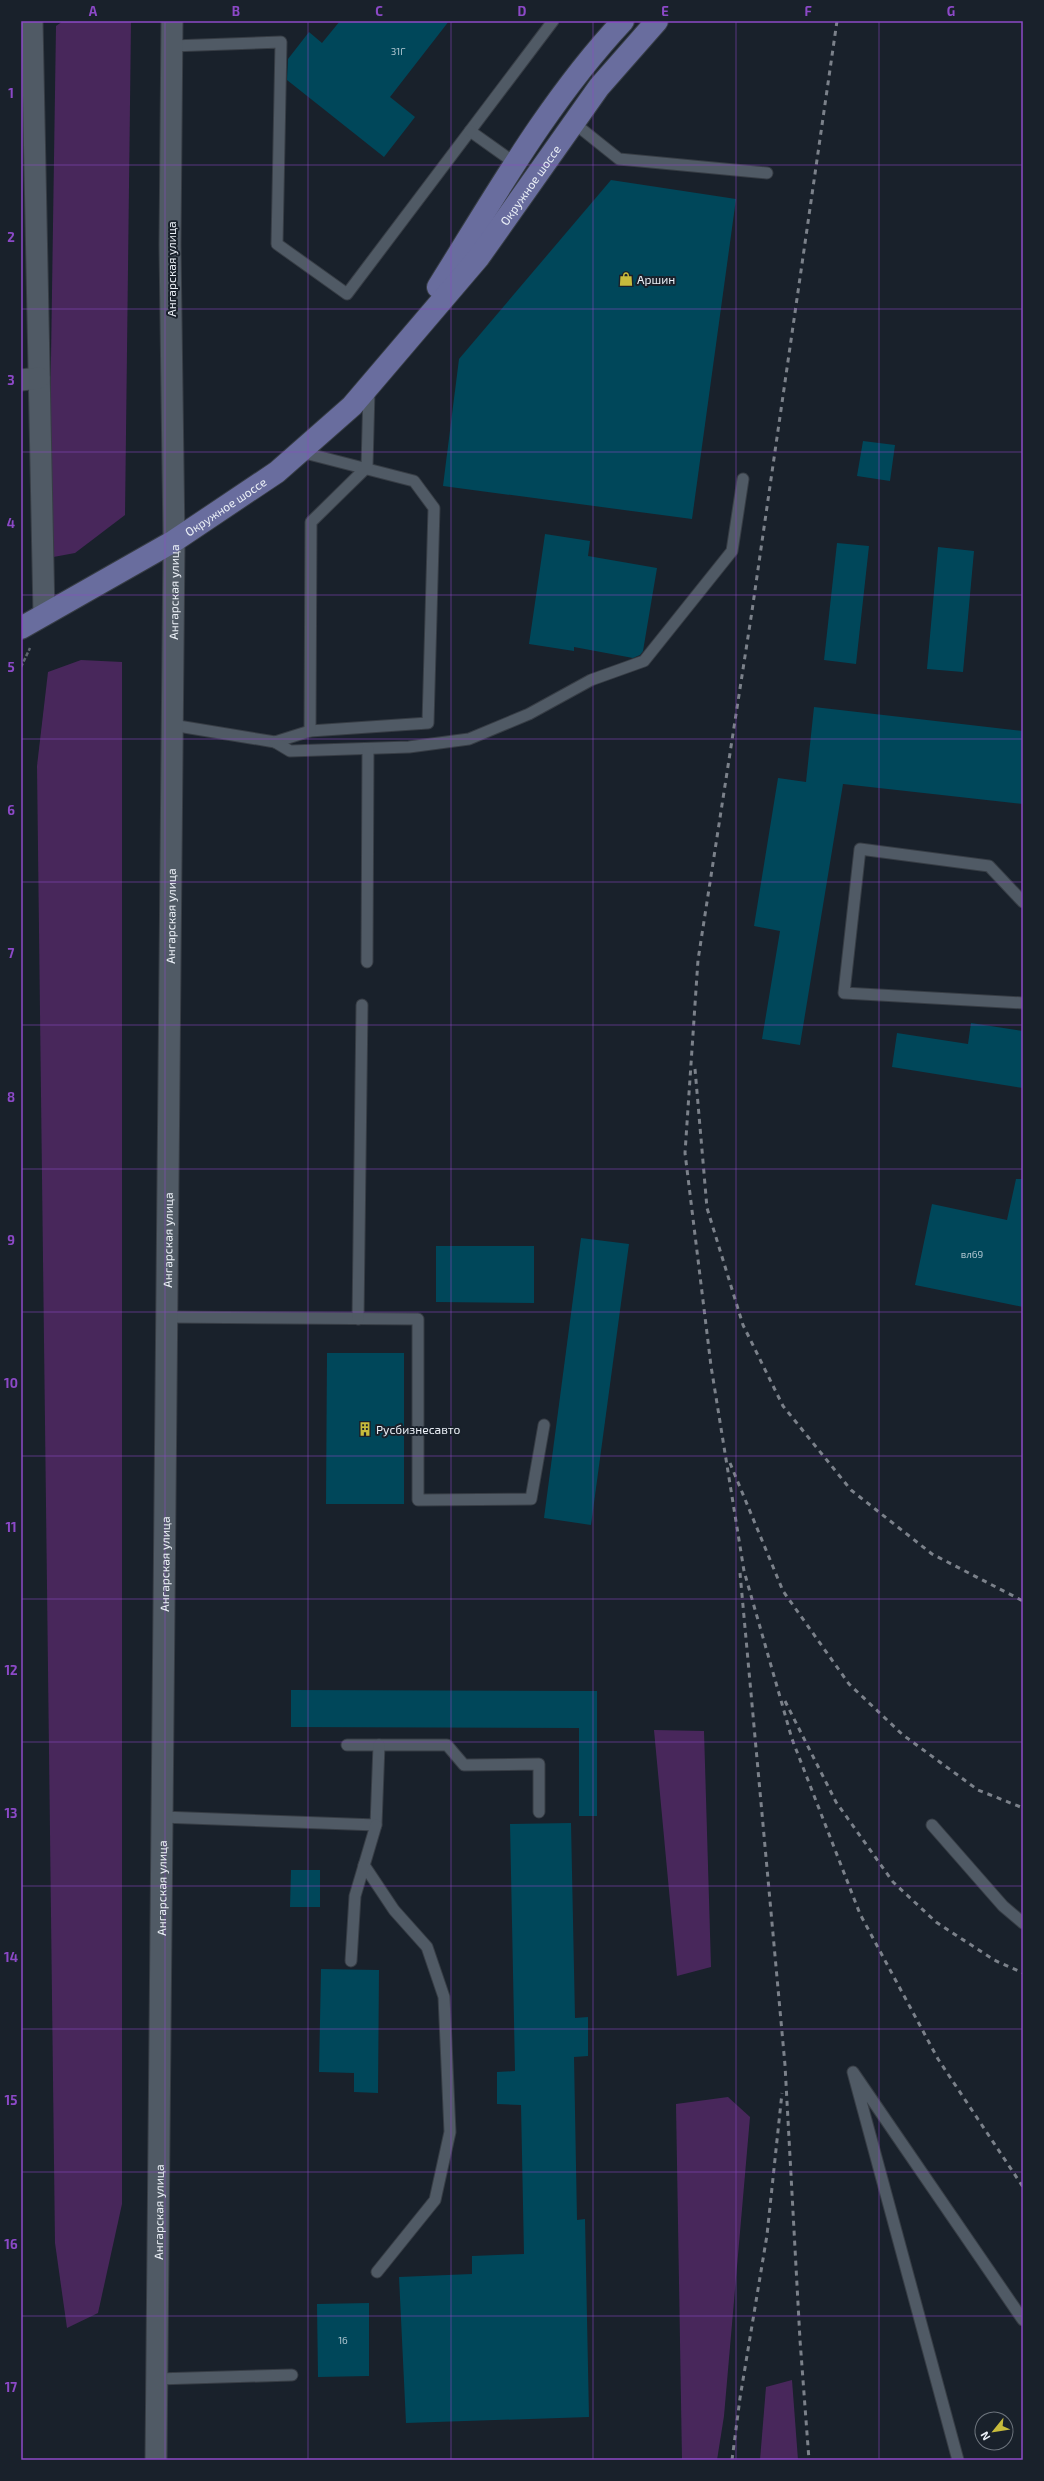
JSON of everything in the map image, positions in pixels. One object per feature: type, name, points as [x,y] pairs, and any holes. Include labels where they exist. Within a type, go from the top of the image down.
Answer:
[{"type":"main road","name":"Окружное шоссе","points":[[401,348],[539,125],[602,43],[623,21]]},
{"type":"main road","name":"Окружное шоссе","points":[[21,628],[174,541],[277,472],[352,406],[478,257],[599,87],[657,21]]},
{"type":"street","points":[[32,21],[30,379],[44,615]]},
{"type":"street","name":"Ангарская улица","points":[[156,2460],[174,541],[170,244],[172,21]]},
{"type":"lane","points":[[172,46],[281,42],[277,244],[347,294],[554,21]]},
{"type":"lane","points":[[574,123],[619,159],[767,173]]},
{"type":"lane","points":[[470,131],[515,163]]},
{"type":"lane","points":[[310,731],[311,522],[367,467],[369,385]]},
{"type":"lane","points":[[275,742],[310,731],[428,723],[434,508],[414,481],[367,467],[301,452]]},
{"type":"lane","points":[[172,725],[275,742],[290,751],[409,747],[469,739],[529,714],[591,680],[644,661],[732,552],[744,479]]},
{"type":"lane","points":[[367,962],[368,748]]},
{"type":"lane","points":[[1023,902],[989,866],[860,849],[844,993],[1023,1003]]},
{"type":"lane","points":[[358,1318],[362,1005]]},
{"type":"lane","points":[[167,1317],[418,1319],[418,1500],[531,1499],[544,1425]]},
{"type":"lane","points":[[347,1745],[447,1745],[464,1765],[539,1764],[540,1812]]},
{"type":"lane","points":[[352,1961],[355,1896],[376,1825],[378,1745]]},
{"type":"lane","points":[[162,1817],[376,1825]]},
{"type":"lane","points":[[932,1825],[1003,1906],[1023,1923]]},
{"type":"lane","points":[[364,1865],[394,1910],[427,1947],[444,1997],[450,2132],[435,2200],[377,2272]]},
{"type":"lane","points":[[958,2460],[852,2072],[1023,2320]]},
{"type":"lane","points":[[157,2379],[292,2375]]},
{"type":"shaded area","points":[[63,21],[131,21],[125,515],[75,553],[48,558],[56,26]]},
{"type":"shaded area","points":[[81,660],[122,662],[122,2204],[98,2313],[67,2328],[55,2243],[37,766],[48,672]]},
{"type":"shaded area","points":[[654,1730],[704,1731],[711,1967],[677,1976]]},
{"type":"shaded area","points":[[728,2097],[750,2117],[724,2416],[717,2460],[682,2460],[676,2104]]},
{"type":"shaded area","points":[[792,2380],[798,2460],[760,2460],[766,2387]]},
{"type":"building","points":[[340,21],[449,21],[390,97],[415,117],[384,157],[287,80],[288,59],[309,32],[322,43]]},
{"type":"building","name":"Аршин","points":[[611,180],[736,199],[692,519],[443,486],[459,359]]},
{"type":"building","points":[[863,441],[895,445],[890,481],[857,476]]},
{"type":"building","points":[[545,534],[590,541],[588,556],[657,568],[643,651],[640,655],[633,658],[574,647],[574,651],[529,644]]},
{"type":"building","points":[[837,543],[869,546],[856,664],[824,660]]},
{"type":"building","points":[[938,547],[974,551],[963,672],[927,669]]},
{"type":"building","points":[[814,707],[1023,731],[1023,804],[843,784],[800,1045],[762,1039],[780,931],[754,926],[778,778],[806,782]]},
{"type":"building","points":[[971,1023],[1023,1031],[1023,1088],[892,1067],[897,1033],[968,1044]]},
{"type":"building","points":[[1016,1179],[1023,1179],[1023,1307],[915,1285],[932,1204],[1007,1220]]},
{"type":"building","points":[[581,1238],[629,1244],[591,1525],[544,1518]]},
{"type":"building","points":[[436,1246],[534,1246],[534,1303],[436,1302]]},
{"type":"building","name":"Русбизнесавто","points":[[327,1353],[404,1353],[404,1504],[326,1504]]},
{"type":"building","points":[[291,1690],[597,1691],[597,1816],[579,1816],[579,1728],[291,1727]]},
{"type":"building","points":[[571,1823],[575,2018],[588,2017],[588,2056],[574,2057],[577,2220],[585,2219],[589,2417],[406,2423],[399,2277],[472,2274],[472,2256],[524,2254],[521,2105],[497,2104],[497,2072],[515,2071],[510,1824]]},
{"type":"building","points":[[291,1870],[320,1870],[320,1907],[290,1907]]},
{"type":"building","points":[[321,1969],[379,1970],[378,2093],[354,2092],[354,2073],[319,2072]]},
{"type":"building","points":[[369,2303],[369,2376],[318,2377],[317,2304]]},
{"type":"railway","points":[[837,21],[752,611],[698,960],[685,1153],[711,1366],[744,1571],[792,1739],[860,1914],[938,2059],[1023,2187]]},
{"type":"railway","points":[[695,1069],[707,1208],[743,1325],[783,1406],[851,1490],[932,1554],[1023,1601]]},
{"type":"railway","points":[[730,1463],[783,1591],[849,1684],[903,1735],[978,1790],[1023,1808]]},
{"type":"railway","points":[[740,1573],[785,2065],[800,2340],[809,2460]]},
{"type":"railway","points":[[785,1701],[836,1802],[893,1882],[936,1922],[994,1960],[1023,1973]]},
{"type":"railway","points":[[732,2460],[740,2398],[767,2235],[782,2093]]},
{"type":"place","name":"Аршин","points":[[626,279]]},
{"type":"place","name":"Русбизнесавто","points":[[365,1429]]}]
